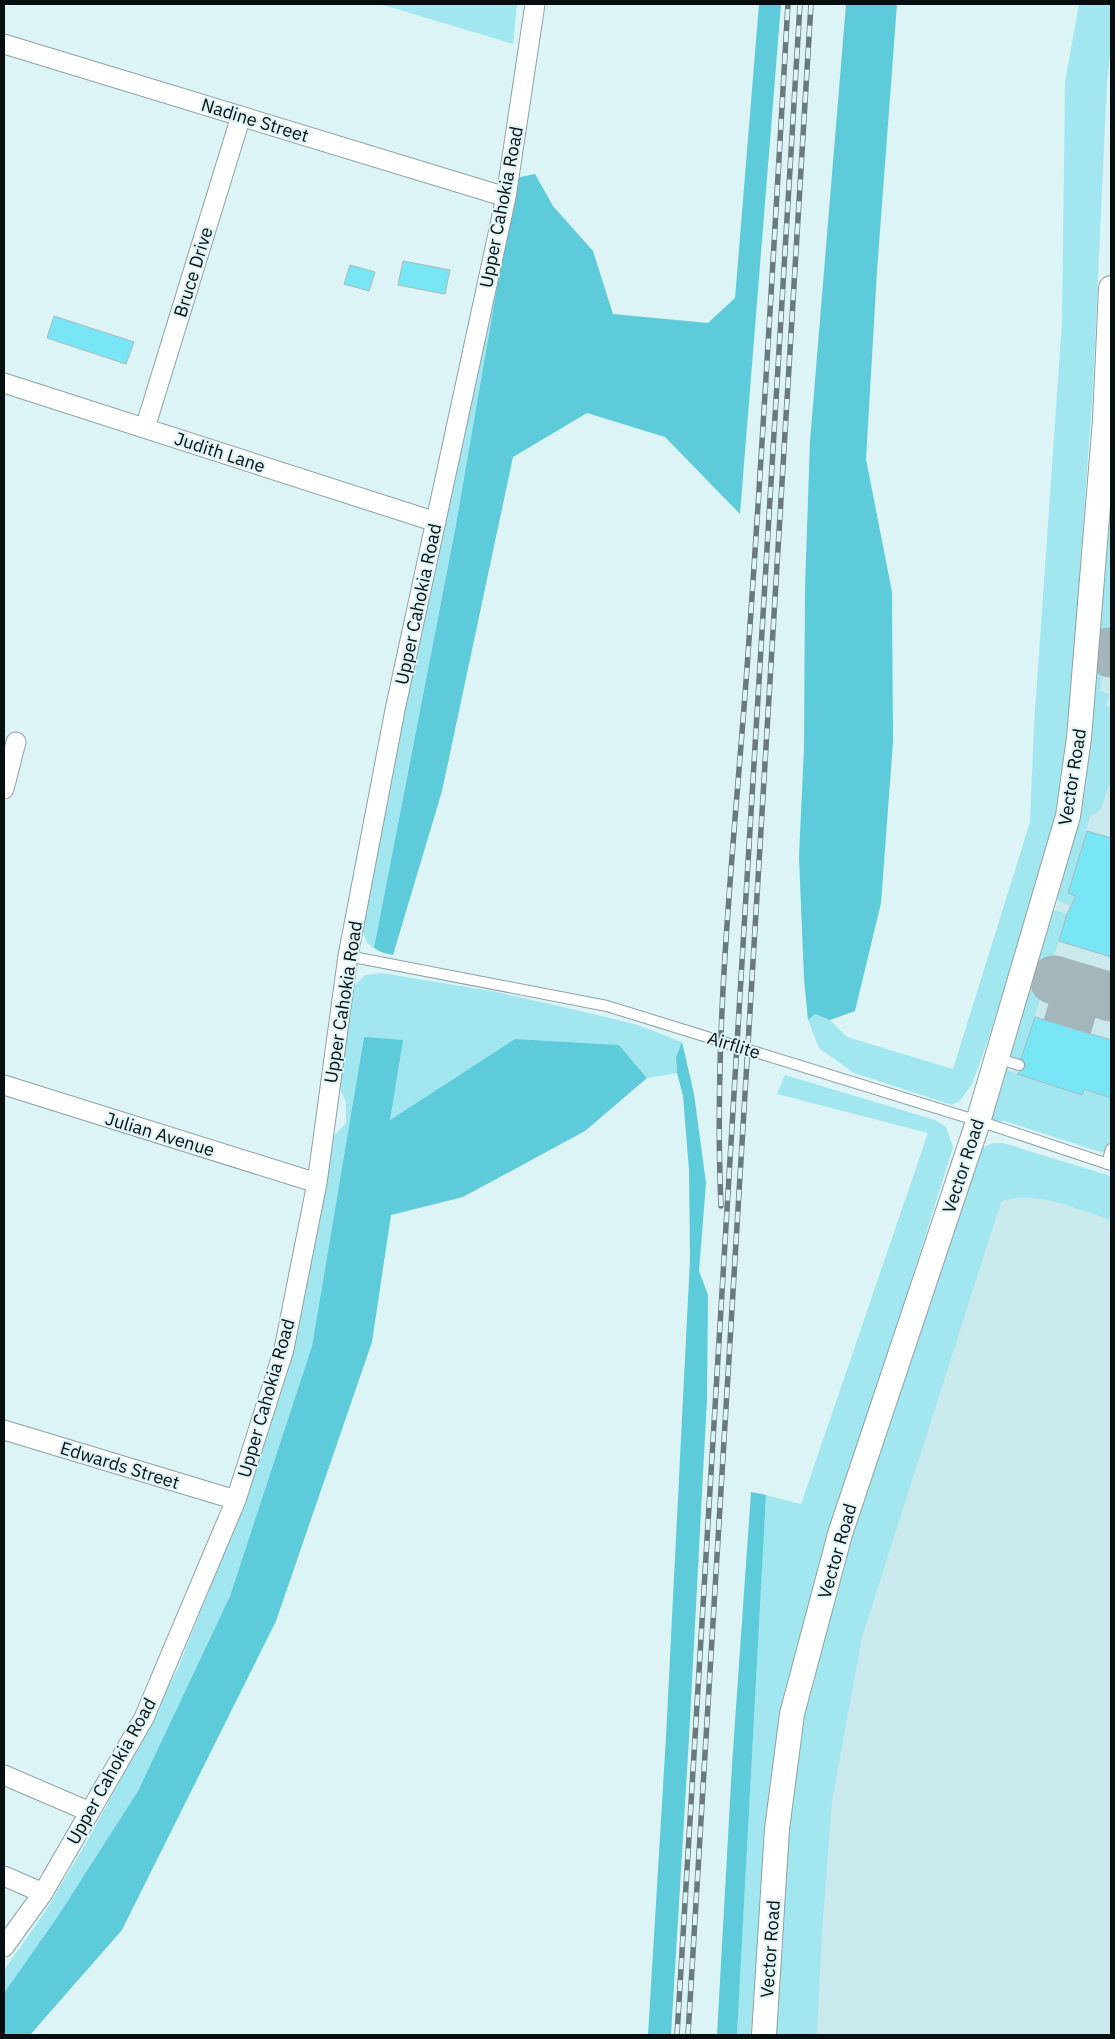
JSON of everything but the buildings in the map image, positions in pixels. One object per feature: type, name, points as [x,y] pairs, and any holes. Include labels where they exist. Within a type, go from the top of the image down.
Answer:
[{"type":"street","name":"Upper Cahokia Road","points":[[4,1947],[43,1893],[144,1718],[236,1500],[284,1349],[317,1183],[348,956],[395,710],[506,197],[535,4]]},
{"type":"street","name":"Nadine Street","points":[[4,44],[506,197]]},
{"type":"street","name":"Bruce Drive","points":[[145,428],[241,116]]},
{"type":"street","name":"Vector Road","points":[[764,2035],[777,1829],[792,1714],[840,1534],[978,1122],[1068,816],[1079,738],[1104,420],[1111,288]]},
{"type":"street","name":"Judith Lane","points":[[4,383],[436,522]]},
{"type":"street","points":[[4,789],[16,742]]},
{"type":"street","name":"Julian Avenue","points":[[4,1085],[317,1183]]},
{"type":"street","name":"Edwards Street","points":[[4,1430],[236,1500]]},
{"type":"street","points":[[4,1776],[90,1812]]},
{"type":"street","points":[[4,1876],[43,1893]]},
{"type":"lane","name":"Airflite","points":[[348,956],[607,1006],[1109,1164]]},
{"type":"lane","points":[[996,1058],[1019,1065]]},
{"type":"lane","points":[[1109,1164],[1111,1149]]},
{"type":"shaded area","points":[[380,4],[517,4],[513,44]]},
{"type":"shaded area","points":[[759,4],[781,4],[740,514],[665,437],[587,413],[513,457],[442,791],[393,955],[381,952],[374,948],[455,530],[516,178],[535,174],[553,206],[593,251],[613,314],[708,323],[735,298]]},
{"type":"shaded area","points":[[846,4],[897,4],[877,271],[866,459],[892,592],[893,742],[881,903],[855,1011],[830,1020],[815,1014],[808,1020],[804,979],[799,857],[804,747],[805,587],[810,441]]},
{"type":"shaded area","points":[[1079,4],[1111,4],[1111,46],[1107,82],[1093,387],[1067,754],[1056,814],[1037,886],[986,1046],[972,1084],[960,1101],[952,1105],[854,1073],[819,1048],[808,1020],[815,1014],[830,1020],[847,1037],[953,1069],[1030,822],[1034,725],[1062,322],[1065,82]]},
{"type":"shaded area","points":[[516,178],[455,530],[374,948],[367,943],[362,929],[385,794]]},
{"type":"shaded area","points":[[1111,421],[1111,618],[1100,691],[1109,694],[1106,706],[1111,708],[1111,787],[1108,787],[1101,809],[1090,817],[1068,893],[1111,906],[1111,913],[1072,902],[1071,906],[1055,899]]},
{"type":"shaded area","points":[[1111,525],[1111,1146],[999,1111],[1008,1056],[1084,822]]},
{"type":"shaded area","points":[[1055,910],[1067,914],[1021,1060],[1008,1056],[1051,911]]},
{"type":"shaded area","points":[[382,973],[497,992],[638,1025],[682,1042],[676,1057],[677,1073],[647,1078],[619,1045],[515,1039],[390,1120],[364,1037],[312,1346],[230,1596],[138,1791],[58,1916],[4,1993],[4,1970],[43,1915],[89,1838],[178,1668],[224,1552],[331,1139],[346,1123],[346,1102],[336,1081],[352,988],[365,975]]},
{"type":"shaded area","points":[[364,1037],[403,1040],[390,1120],[515,1039],[619,1045],[647,1078],[585,1131],[463,1197],[391,1215],[372,1342],[276,1621],[122,1930],[30,2035],[4,2035],[4,1993],[58,1916],[138,1791],[230,1596],[312,1346]]},
{"type":"shaded area","points":[[682,1042],[694,1094],[706,1183],[699,1271],[708,1295],[707,1399],[671,2035],[648,2035],[666,1737],[690,1259],[689,1170],[683,1096],[677,1073],[676,1057]]},
{"type":"shaded area","points":[[1009,1071],[1082,1095],[1084,1089],[1111,1098],[1111,1138],[1104,1153],[1004,1121],[988,1124],[999,1072]]},
{"type":"shaded area","points":[[785,1075],[935,1120],[946,1127],[953,1147],[888,1355],[778,1741],[767,1812],[751,2035],[737,2035],[766,1495],[801,1504],[928,1133],[777,1094]]},
{"type":"shaded area","points":[[993,1143],[1003,1143],[1111,1176],[1111,1220],[1041,1199],[1013,1198],[1001,1202],[862,1637],[832,1801],[822,1932],[817,2035],[770,2035],[787,1807],[808,1692],[858,1515],[976,1150]]},
{"type":"shaded area","points":[[996,1183],[1111,1208],[1111,2035],[804,2035],[808,1936],[852,1642]]},
{"type":"shaded area","points":[[751,1492],[766,1495],[737,2035],[717,2035],[732,1765]]},
{"type":"taxiway","points":[[1054,980],[1111,997]]},
{"type":"taxiway","points":[[1067,1027],[1079,988]]},
{"type":"railway","points":[[721,1206],[719,1139],[722,1004],[769,336],[788,4]]},
{"type":"railway","points":[[677,2035],[800,4]]},
{"type":"railway","points":[[688,2035],[811,4]]}]
